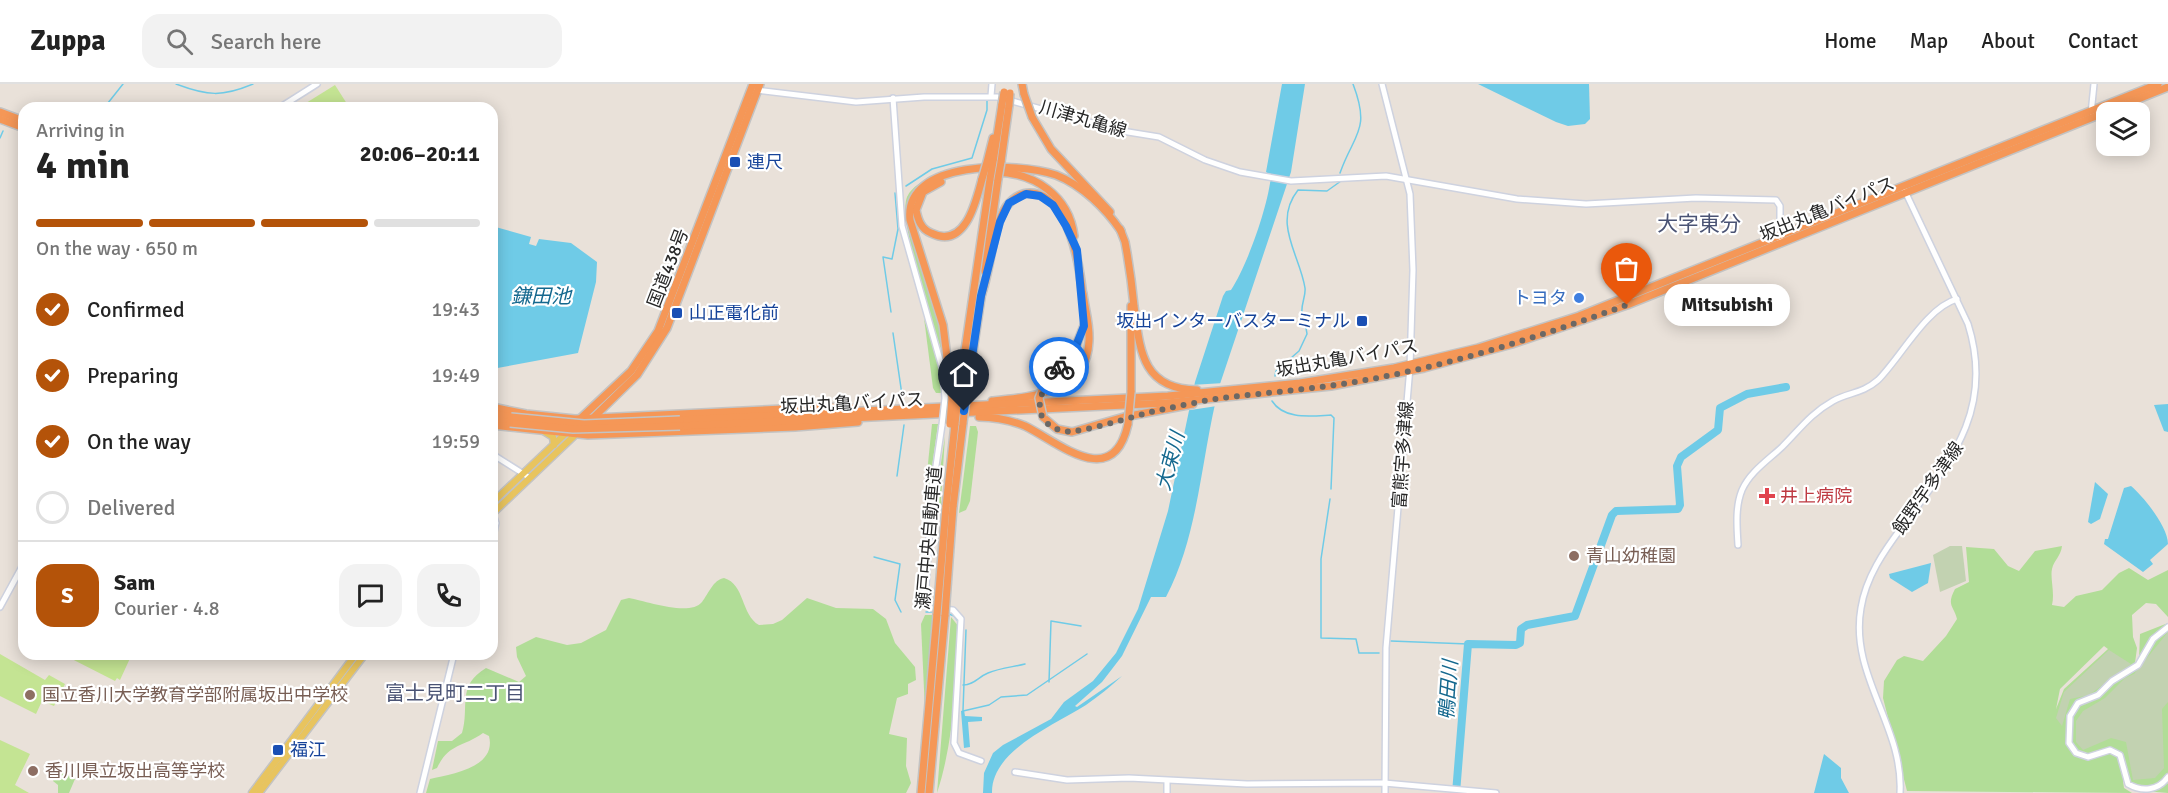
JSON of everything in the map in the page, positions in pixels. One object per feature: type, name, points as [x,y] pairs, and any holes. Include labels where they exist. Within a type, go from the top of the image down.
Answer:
[{"type":"highway","points":[[979,290],[990,179],[1006,90],[1011,84]]},
{"type":"highway","points":[[1022,84],[1032,117],[1051,149],[1101,201],[1122,231],[1143,356],[1152,373],[1182,398],[1221,393]]},
{"type":"highway","name":"坂出丸亀バイパス","points":[[1221,393],[1331,386],[1410,367],[1554,325],[1780,241],[2091,114],[2158,84]]},
{"type":"highway","name":"国道438号","points":[[576,434],[645,365],[667,328],[756,87]]},
{"type":"highway","name":"国道438号","points":[[565,434],[631,371],[658,331],[756,87]]},
{"type":"highway","name":"坂出丸亀バイパス","points":[[2091,114],[2168,87]]},
{"type":"highway","points":[[993,162],[999,121],[1005,104]]},
{"type":"highway","points":[[0,112],[18,119]]},
{"type":"highway","points":[[0,119],[18,126]]},
{"type":"highway","points":[[953,424],[955,398],[939,307],[910,220],[911,204],[917,190],[937,178],[974,169],[1006,167],[1042,171],[1080,188],[1122,231]]},
{"type":"highway","points":[[498,426],[565,434],[815,426],[1029,397],[1064,385],[1081,368],[1088,349],[1089,331],[1071,219],[1062,203],[1042,185],[1012,173],[976,173],[932,186],[918,200],[916,210],[920,224],[927,231],[941,236],[959,231],[970,217],[990,179]]},
{"type":"highway","points":[[979,290],[1001,216],[1016,197],[1031,193],[1049,201],[1066,226],[1077,250]]},
{"type":"highway","points":[[498,408],[526,414],[580,418],[825,407],[986,417],[1008,420],[1030,429],[1069,453],[1092,459],[1103,457],[1116,448],[1128,424],[1131,392],[1132,285]]},
{"type":"highway","name":"瀬戸中央自動車道","points":[[950,507],[949,478],[955,398],[979,290]]},
{"type":"highway","name":"瀬戸中央自動車道","points":[[955,398],[979,290]]},
{"type":"highway","points":[[1083,294],[1085,321],[1082,336],[1045,383],[1040,398],[1043,417],[1057,429],[1072,432],[1182,398],[1221,393]]},
{"type":"highway","name":"坂出丸亀バイパス","points":[[1221,393],[1410,367]]},
{"type":"highway","name":"坂出丸亀バイパス","points":[[498,419],[584,424],[680,423],[1163,403],[1182,398]]},
{"type":"highway","points":[[611,401],[606,408],[611,417]]},
{"type":"highway","name":"坂出丸亀バイパス","points":[[498,415],[511,420]]},
{"type":"highway","name":"瀬戸中央自動車道","points":[[929,793],[950,507],[953,424]]},
{"type":"highway","name":"瀬戸中央自動車道","points":[[921,793],[941,614]]},
{"type":"main road","points":[[545,432],[553,437],[554,445]]},
{"type":"main road","points":[[498,506],[565,434]]},
{"type":"main road","points":[[498,498],[576,434]]},
{"type":"main road","points":[[252,793],[352,660]]},
{"type":"main road","points":[[259,793],[360,660]]},
{"type":"street","points":[[288,102],[317,84]]},
{"type":"street","points":[[991,96],[992,84]]},
{"type":"street","name":"富熊宇多津線","points":[[1382,84],[1407,179],[1413,270],[1410,367],[1386,648],[1384,793]]},
{"type":"street","points":[[2091,114],[2094,84]]},
{"type":"street","name":"川津丸亀線","points":[[756,87],[856,102],[893,98],[991,96],[1041,107],[1122,131],[1165,138],[1217,165],[1257,177],[1291,181],[1377,176],[1407,179],[1495,196],[1568,203],[1619,204],[1696,198],[1776,200],[1780,206],[1780,241]]},
{"type":"street","points":[[893,98],[902,226],[943,371],[955,398]]},
{"type":"street","name":"飯野宇多津線","points":[[1900,793],[1899,768],[1893,740],[1862,659],[1859,630],[1861,609],[1867,585],[1883,553],[1949,462],[1971,417],[1977,382],[1975,349],[1957,299],[1905,190]]},
{"type":"street","points":[[1738,545],[1739,502],[1750,478],[1806,419],[1834,400],[1854,395],[1874,383],[1941,307],[1957,299]]},
{"type":"street","points":[[953,424],[932,494],[926,600],[930,608],[953,610],[961,619],[954,743],[959,753],[981,761]]},
{"type":"street","points":[[498,458],[527,475]]},
{"type":"street","points":[[0,607],[18,574]]},
{"type":"street","points":[[2168,627],[2153,639],[2138,665],[2112,681],[2098,695],[2078,703],[2073,709],[2068,726],[2069,743],[2076,753],[2088,757],[2110,750],[2116,752],[2120,755],[2128,784],[2137,789],[2154,788],[2168,777]]},
{"type":"street","points":[[420,793],[453,660]]},
{"type":"street","points":[[1015,772],[1057,780],[1118,778],[1247,784],[1384,783],[1496,793]]},
{"type":"street","points":[[1167,781],[1167,793]]},
{"type":"green space","points":[[335,85],[346,102],[308,102]]},
{"type":"green space","points":[[936,176],[913,192],[910,198],[909,227],[942,333],[947,367],[920,280],[905,210],[907,197],[912,190]]},
{"type":"green space","points":[[924,318],[941,372],[943,393],[936,393],[933,388]]},
{"type":"green space","points":[[932,424],[938,424],[927,503],[925,493]]},
{"type":"green space","points":[[970,426],[976,426],[978,432],[970,501],[966,510],[959,513]]},
{"type":"green space","points":[[945,436],[941,500],[942,505],[935,503]]},
{"type":"green space","points":[[1950,546],[1962,546],[1966,581],[1940,592],[1933,555]]},
{"type":"green space","points":[[2062,546],[2052,569],[2052,605],[2064,607],[2076,596],[2102,590],[2119,573],[2129,568],[2148,580],[2168,570],[2168,617],[2156,604],[2146,603],[2132,615],[2133,637],[2137,648],[2135,663],[2139,659],[2140,634],[2168,623],[2168,781],[2165,784],[2168,783],[2168,793],[2133,790],[2123,781],[2124,788],[2132,793],[1907,791],[1883,698],[1884,681],[1897,660],[1904,656],[1923,661],[1946,636],[1957,619],[1951,599],[1955,589],[1969,582],[1966,547],[1994,549],[2008,566],[2019,571],[2035,551]],"holes":[[[2104,646],[2108,649],[2064,689],[2056,709],[2060,689]]]},
{"type":"green space","points":[[724,578],[736,586],[749,614],[759,625],[773,624],[782,620],[807,598],[836,608],[873,609],[886,619],[895,643],[915,667],[916,680],[908,684],[908,694],[897,698],[889,734],[907,738],[906,766],[911,783],[906,793],[426,793],[430,779],[470,768],[486,756],[490,747],[489,736],[483,733],[451,750],[437,768],[432,770],[438,741],[452,741],[462,733],[467,690],[477,675],[486,668],[519,682],[526,676],[517,657],[516,647],[536,637],[567,645],[581,643],[606,630],[621,600],[629,598],[678,608],[696,606],[702,602],[714,584]]},
{"type":"green space","points":[[925,615],[933,615],[925,711],[921,624]]},
{"type":"green space","points":[[951,617],[959,627],[955,690],[951,732],[937,793]]},
{"type":"green space","points":[[2168,632],[2168,702],[2162,709],[2164,768],[2155,778],[2133,780],[2126,742],[2111,738],[2083,750],[2076,742],[2076,721],[2083,711],[2105,698],[2125,678],[2134,674]]},
{"type":"green space","points":[[2109,650],[2131,664],[2089,695],[2070,699],[2062,726],[2056,718],[2064,692]]},
{"type":"green space","points":[[0,654],[45,680],[49,675],[65,684],[54,706],[42,701],[36,714],[0,696]]},
{"type":"green space","points":[[74,660],[129,660],[120,680],[117,678],[115,681]]},
{"type":"green space","points":[[0,740],[30,754],[15,785],[29,793],[0,793]]},
{"type":"green space","points":[[57,769],[75,779],[69,793],[58,793],[58,785],[53,781]]},
{"type":"water","points":[[1282,84],[1305,84],[1291,172],[1220,384],[1193,519],[1177,572],[1166,597],[1151,597],[1122,656],[1102,682],[1075,706],[1077,707],[1122,676],[1086,705],[1027,740],[1002,764],[994,778],[992,793],[983,793],[984,773],[993,753],[1003,745],[1051,719],[1064,702],[1093,681],[1116,653],[1138,609],[1168,511],[1195,382],[1223,296],[1226,291],[1231,290],[1244,265],[1266,203],[1271,176],[1266,172]]},
{"type":"water","points":[[1478,84],[1589,84],[1590,119],[1585,124],[1568,126]]},
{"type":"water","name":"鎌田池","points":[[498,228],[531,237],[529,244],[536,246],[539,239],[571,243],[597,262],[596,282],[578,353],[498,368]]},
{"type":"water","points":[[2168,404],[2168,432],[2164,431],[2154,405]]},
{"type":"water","points":[[2095,482],[2108,494],[2100,519],[2091,524],[2088,522]]},
{"type":"water","points":[[2131,486],[2160,521],[2168,544],[2150,560],[2153,564],[2143,572],[2104,544],[2105,539],[2108,539],[2124,488]]},
{"type":"water","points":[[1931,563],[1928,583],[1912,592],[1890,578],[1889,574]]},
{"type":"water","points":[[964,710],[965,716],[982,717],[982,721],[968,722],[970,747],[964,748],[961,711]]},
{"type":"water","points":[[1824,754],[1841,768],[1841,778],[1849,793],[1814,793]]},
{"type":"pier","points":[[1224,383],[1217,406],[1184,411],[1191,385]]},
{"type":"waterway","points":[[109,102],[123,84]]},
{"type":"waterway","points":[[176,84],[206,93],[223,93],[253,84]]},
{"type":"waterway","points":[[1340,173],[1360,122],[1361,112],[1353,84]]},
{"type":"waterway","points":[[906,186],[932,169],[972,158],[987,110],[987,101]]},
{"type":"waterway","points":[[0,138],[3,131]]},
{"type":"waterway","points":[[1275,376],[1276,371],[1299,351],[1307,334],[1302,312],[1305,288],[1287,227],[1287,215],[1291,202],[1298,190],[1327,191],[1341,181]]},
{"type":"waterway","points":[[891,312],[883,257],[892,259],[898,229],[895,193]]},
{"type":"waterway","points":[[893,333],[902,395]]},
{"type":"waterway","name":"鴨田川","points":[[1456,793],[1468,644],[1516,645],[1520,643],[1521,629],[1527,625],[1575,616],[1612,515],[1616,511],[1678,509],[1680,505],[1677,466],[1681,457],[1718,430],[1720,408],[1747,394],[1786,387]]},
{"type":"waterway","points":[[1272,401],[1283,411],[1298,416],[1331,415],[1334,418],[1331,489]]},
{"type":"waterway","points":[[897,476],[904,425]]},
{"type":"waterway","points":[[1330,499],[1321,559],[1321,638],[1356,639],[1359,653],[1379,653]]},
{"type":"waterway","points":[[874,557],[900,564],[895,600],[901,612]]},
{"type":"waterway","points":[[926,612],[934,612]]},
{"type":"waterway","points":[[947,613],[958,621]]},
{"type":"waterway","points":[[1049,682],[1051,621],[1081,626]]},
{"type":"waterway","points":[[963,710],[966,630]]},
{"type":"waterway","points":[[1391,641],[1468,644]]},
{"type":"waterway","points":[[963,711],[989,705],[1001,697],[1027,695],[1087,654]]},
{"type":"waterway","points":[[963,685],[970,684],[993,671],[1025,664]]},
{"type":"way so far","points":[[1059,367],[1048,378],[1043,388],[1040,398],[1041,413],[1053,427],[1072,432],[1124,417],[1219,398],[1331,386],[1424,368],[1512,344],[1627,305]]},
{"type":"place","name":"連尺","points":[[735,162]]},
{"type":"place","name":"トヨタ","points":[[1579,298]]},
{"type":"place","name":"Mitsubishi","points":[[1627,305]]},
{"type":"place","name":"山正電化前","points":[[677,313]]},
{"type":"place","name":"坂出インターバスターミナル","points":[[1362,321]]},
{"type":"place","name":"井上病院","points":[[1767,496]]},
{"type":"place","name":"青山幼稚園","points":[[1574,556]]},
{"type":"place","name":"国立香川大学教育学部附属坂出中学校","points":[[30,695]]},
{"type":"place","name":"福江","points":[[278,750]]},
{"type":"place","name":"香川県立坂出高等学校","points":[[33,771]]},
{"type":"district","name":"大字東分","points":[[1699,224]]},
{"type":"district","name":"富士見町二丁目","points":[[455,693]]},
{"type":"route","points":[[964,411],[981,296],[987,280],[1000,222],[1012,200],[1031,193],[1053,205],[1070,233],[1077,250],[1085,314],[1084,326],[1082,336],[1076,346],[1059,367]]},
{"type":"water label","name":"大束川","points":[[1170,461]]}]
